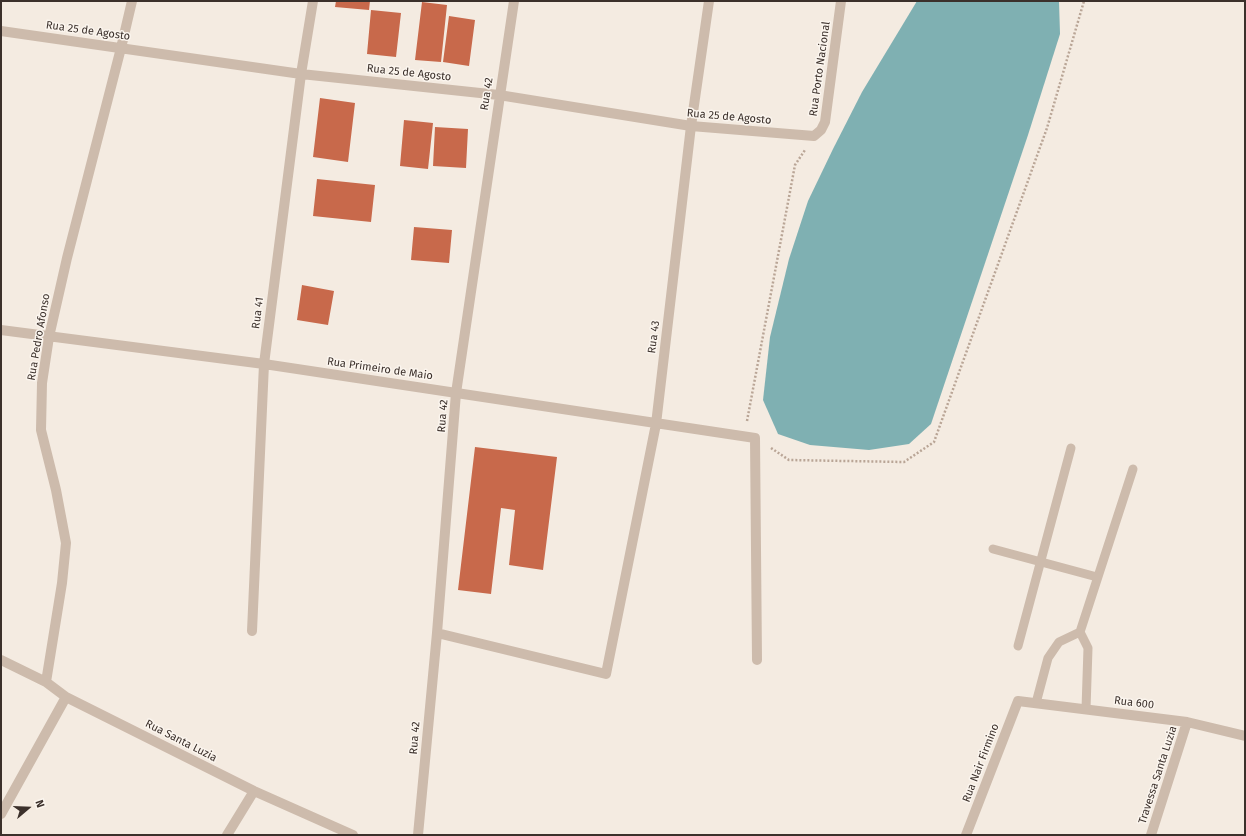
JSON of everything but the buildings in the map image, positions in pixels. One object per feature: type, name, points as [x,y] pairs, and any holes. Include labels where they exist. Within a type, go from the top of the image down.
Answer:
[{"type":"street","name":"Rua Pedro Afonso","points":[[46,682],[62,583],[66,543],[56,490],[41,430],[42,383],[49,336],[67,258],[132,1]]},
{"type":"street","name":"Rua 41","points":[[252,630],[264,364],[301,74],[314,1]]},
{"type":"street","name":"Rua 42","points":[[418,835],[437,633],[456,393],[514,1]]},
{"type":"street","name":"Rua 43","points":[[437,633],[606,674],[656,424],[691,126],[710,1]]},
{"type":"street","name":"Rua Porto Nacional","points":[[814,136],[825,122],[841,1]]},
{"type":"street","name":"Rua 25 de Agosto","points":[[1,30],[301,74],[499,95],[691,126],[814,136]]},
{"type":"street","name":"Rua Primeiro de Maio","points":[[1,330],[264,364],[755,438]]},
{"type":"street","points":[[755,438],[757,660]]},
{"type":"street","name":"Rua Santa Luzia","points":[[1,660],[46,682],[66,697],[254,790],[353,835]]},
{"type":"street","points":[[1,814],[66,697]]},
{"type":"street","name":"Rua 600","points":[[1018,701],[1187,722],[1245,736]]},
{"type":"street","name":"Rua Nair Firmino","points":[[966,835],[1018,701]]},
{"type":"street","name":"Travessa Santa Luzia","points":[[1151,835],[1187,722]]},
{"type":"street","points":[[227,835],[254,790]]},
{"type":"lane","points":[[1018,646],[1072,448]]},
{"type":"lane","points":[[1086,709],[1088,648],[1080,632],[1132,469]]},
{"type":"lane","points":[[993,549],[1097,577]]},
{"type":"lane","points":[[1036,703],[1048,658],[1059,642],[1080,632]]},
{"type":"path","points":[[814,136],[795,165],[747,420],[755,438],[789,460],[904,462],[934,442],[1047,128],[1084,1]]},
{"type":"water","points":[[917,1],[1059,1],[1060,34],[1028,135],[931,424],[909,444],[869,450],[810,445],[778,434],[763,400],[770,337],[789,259],[808,201],[862,92]]}]
